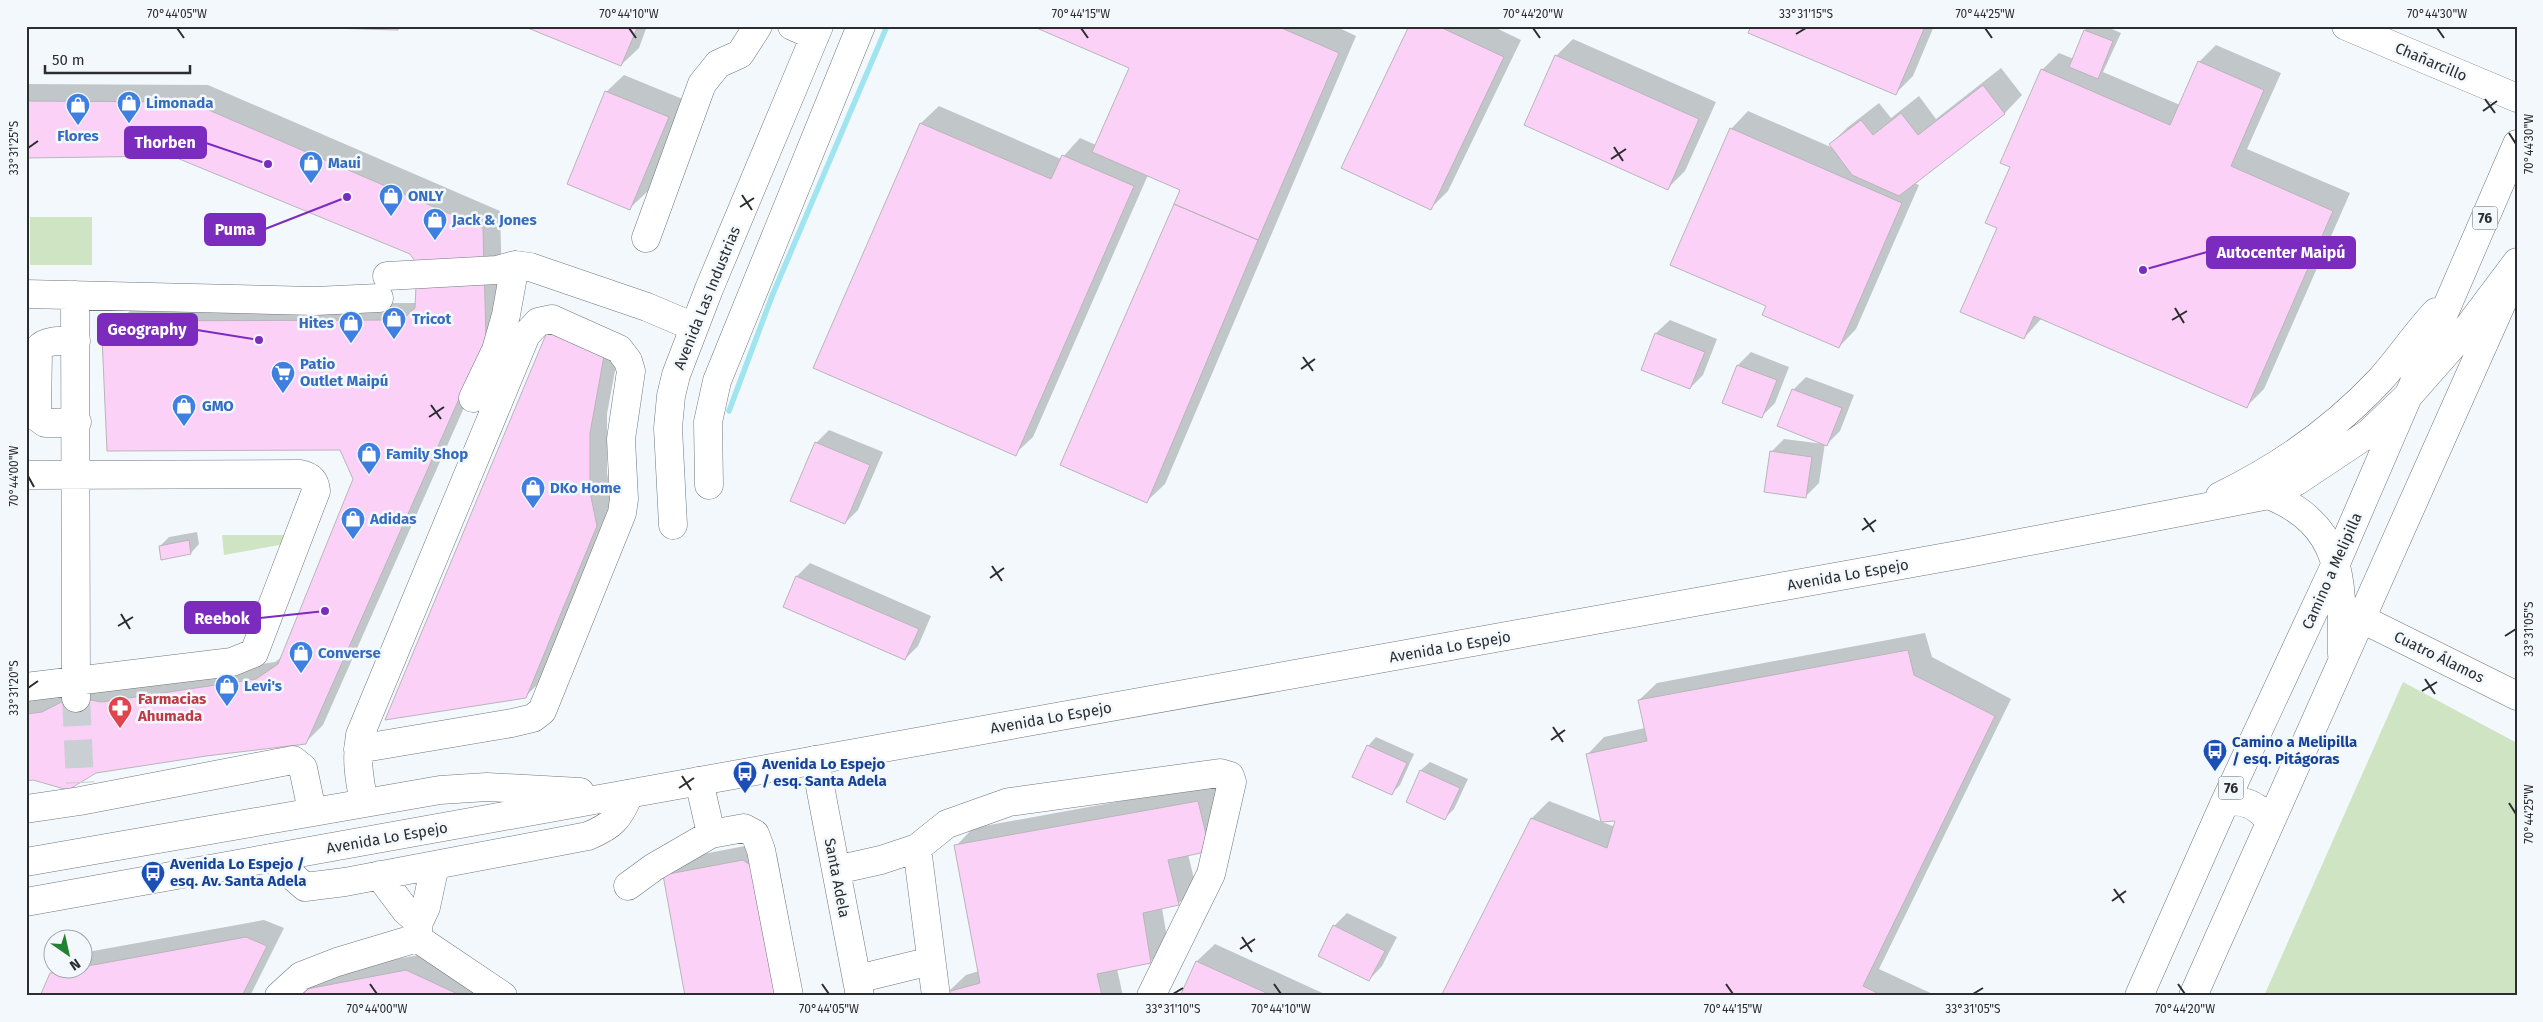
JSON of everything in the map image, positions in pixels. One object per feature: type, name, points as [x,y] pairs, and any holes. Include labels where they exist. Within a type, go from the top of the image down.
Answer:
[{"type":"main road","points":[[646,238],[702,84],[718,64],[740,54],[758,26]]},
{"type":"main road","points":[[709,486],[707,443],[712,402],[717,382],[861,26]]},
{"type":"main road","name":"Chañarcillo","points":[[2346,26],[2517,98]]},
{"type":"main road","name":"Avenida Las Industrias","points":[[673,525],[669,445],[671,396],[676,375],[748,197],[809,30]]},
{"type":"main road","name":"Camino a Melipilla","points":[[2139,996],[2225,802],[2332,572],[2517,144]]},
{"type":"main road","points":[[748,197],[763,211],[785,212]]},
{"type":"main road","points":[[2411,393],[2463,334],[2517,262]]},
{"type":"main road","points":[[26,294],[315,301],[383,287],[497,270],[515,265],[530,267],[648,307],[694,327]]},
{"type":"main road","points":[[474,398],[496,350],[506,315],[515,265]]},
{"type":"main road","points":[[2194,996],[2517,269]]},
{"type":"main road","points":[[2193,510],[2275,466],[2320,436],[2380,379],[2427,321],[2454,292]]},
{"type":"main road","points":[[75,295],[77,422],[75,689]]},
{"type":"main road","points":[[358,749],[512,723],[533,718],[542,710],[622,513],[624,499],[621,439],[631,371],[628,361],[619,349],[552,319],[538,322],[526,334],[360,735],[358,749],[357,765],[373,801],[393,810],[395,818],[388,837]]},
{"type":"main road","points":[[76,341],[48,342],[42,344],[38,349],[37,417],[45,423],[77,422]]},
{"type":"main road","name":"Avenida Lo Espejo","points":[[26,902],[1963,554],[2269,495],[2325,465],[2356,443],[2411,393]]},
{"type":"main road","points":[[669,445],[687,451],[707,443]]},
{"type":"main road","points":[[26,475],[300,474],[309,476],[316,483],[316,492],[254,653],[232,662],[75,689],[26,687]]},
{"type":"main road","points":[[2269,495],[2295,507],[2307,516],[2325,537],[2332,572],[2342,663]]},
{"type":"main road","points":[[2229,503],[2264,511],[2293,528],[2332,572]]},
{"type":"main road","name":"Cuatro Álamos","points":[[2362,619],[2517,696]]},
{"type":"main road","points":[[26,809],[80,792],[293,760],[303,768],[312,812]]},
{"type":"main road","name":"Santa Adela","points":[[815,760],[858,988]]},
{"type":"main road","points":[[836,870],[881,860],[917,848],[947,824],[1009,802],[1220,772],[1230,776],[1232,782],[1212,874],[1151,996]]},
{"type":"main road","points":[[699,781],[711,834]]},
{"type":"main road","name":"Avenida Lo Espejo","points":[[26,862],[440,790],[480,787],[629,794]]},
{"type":"main road","points":[[272,858],[305,887],[435,865],[588,836],[607,828],[612,823],[622,812],[629,794]]},
{"type":"main road","points":[[2225,802],[2240,801],[2255,806],[2270,824]]},
{"type":"main road","points":[[628,886],[654,867],[711,834],[744,828],[755,834],[761,850],[790,996]]},
{"type":"main road","points":[[917,848],[936,996]]},
{"type":"main road","points":[[279,996],[300,976],[418,930],[426,907],[435,865]]},
{"type":"main road","points":[[379,875],[418,930],[503,996]]},
{"type":"main road","points":[[858,988],[931,961]]},
{"type":"green space","points":[[30,217],[92,217],[92,265],[30,265]]},
{"type":"green space","points":[[222,535],[285,535],[285,544],[224,555]]},
{"type":"green space","points":[[2403,682],[2517,743],[2517,996],[2264,996]]},
{"type":"building","points":[[260,26],[398,26],[398,30]]},
{"type":"building","points":[[523,26],[638,26],[621,66]]},
{"type":"building","points":[[1032,26],[1277,26],[1339,53],[1258,240],[1174,204],[1180,190],[1092,152],[1129,68]]},
{"type":"building","points":[[1409,26],[1438,26],[1504,57],[1431,210],[1341,168]]},
{"type":"building","points":[[1751,26],[1918,26],[1924,29],[1896,95],[1748,33]]},
{"type":"building","points":[[2084,30],[2113,41],[2098,79],[2069,67]]},
{"type":"building","points":[[1555,55],[1699,119],[1668,190],[1524,125]]},
{"type":"building","points":[[2198,61],[2264,90],[2231,166],[2333,211],[2247,408],[2034,316],[2024,339],[1960,312],[1997,228],[1985,223],[2010,167],[2000,163],[2041,69],[2170,125]]},
{"type":"building","points":[[1983,85],[2005,114],[1899,196],[1852,175],[1829,144],[1861,120],[1873,135],[1901,113],[1918,135]]},
{"type":"building","points":[[605,91],[669,117],[630,210],[567,184]]},
{"type":"building","name":"Patio Outlet Maipú","points":[[26,101],[190,102],[483,228],[486,338],[306,744],[206,756],[96,773],[68,790],[33,780],[26,781],[26,714],[42,712],[71,697],[102,702],[256,679],[278,664],[353,479],[340,450],[107,451],[102,337],[119,321],[402,320],[415,308],[417,264],[410,254],[172,156],[26,158]]},
{"type":"building","points":[[920,123],[1051,179],[1062,155],[1134,186],[1016,456],[813,368]]},
{"type":"building","points":[[1730,128],[1902,203],[1839,348],[1762,315],[1766,306],[1670,265]]},
{"type":"building","points":[[1174,204],[1258,240],[1147,503],[1060,465]]},
{"type":"building","name":"DKo Home","points":[[547,332],[604,356],[590,433],[590,492],[597,526],[526,698],[385,720]]},
{"type":"building","points":[[1655,333],[1705,352],[1690,389],[1641,370]]},
{"type":"building","points":[[1737,365],[1777,380],[1762,418],[1722,403]]},
{"type":"building","points":[[1792,389],[1842,408],[1827,446],[1777,426]]},
{"type":"building","points":[[815,442],[870,465],[845,524],[790,501]]},
{"type":"building","points":[[1770,451],[1812,457],[1806,498],[1764,492]]},
{"type":"building","points":[[189,540],[191,554],[161,560],[159,546]]},
{"type":"building","points":[[796,576],[919,629],[905,660],[783,607]]},
{"type":"building","points":[[1908,650],[1914,675],[1995,716],[1863,986],[1883,996],[1441,996],[1531,818],[1607,848],[1615,821],[1601,822],[1586,754],[1647,741],[1638,700]]},
{"type":"building","points":[[1367,745],[1407,763],[1392,795],[1352,777]]},
{"type":"building","points":[[1420,770],[1460,788],[1445,820],[1406,802]]},
{"type":"building","points":[[1198,801],[1210,851],[1168,860],[1179,905],[1143,913],[1151,963],[1097,974],[1102,996],[948,996],[947,992],[980,983],[954,845]]},
{"type":"building","points":[[743,860],[760,872],[782,996],[685,996],[663,875]]},
{"type":"building","points":[[1333,925],[1385,951],[1369,981],[1318,956]]},
{"type":"building","points":[[246,937],[267,946],[242,996],[40,996],[47,980],[92,980],[92,965]]},
{"type":"building","points":[[1196,961],[1273,996],[1180,996]]},
{"type":"building","points":[[406,970],[462,996],[299,996],[302,990]]},
{"type":"waterway","points":[[729,411],[772,296],[887,26]]},
{"type":"tunnel","points":[[76,698],[80,783]]},
{"type":"place","name":"Limonada","points":[[129,124]]},
{"type":"place","name":"Flores","points":[[78,126]]},
{"type":"place","name":"Thorben","points":[[268,164]]},
{"type":"place","name":"Maui","points":[[311,184]]},
{"type":"place","name":"Puma","points":[[347,197]]},
{"type":"place","name":"ONLY","points":[[391,217]]},
{"type":"place","name":"Jack & Jones","points":[[435,241]]},
{"type":"place","name":"Autocenter Maipú","points":[[2143,270]]},
{"type":"place","name":"Geography","points":[[259,340]]},
{"type":"place","name":"Tricot","points":[[394,340]]},
{"type":"place","name":"Hites","points":[[351,344]]},
{"type":"place","name":"Patio Outlet Maipú","points":[[283,394]]},
{"type":"place","name":"GMO","points":[[184,427]]},
{"type":"place","name":"Family Shop","points":[[369,475]]},
{"type":"place","name":"DKo Home","points":[[533,509]]},
{"type":"place","name":"Adidas","points":[[353,540]]},
{"type":"place","name":"Reebok","points":[[325,611]]},
{"type":"place","name":"Converse","points":[[301,674]]},
{"type":"place","name":"Levi's","points":[[227,707]]},
{"type":"place","name":"Farmacias Ahumada","points":[[120,729]]},
{"type":"place","name":"Camino a Melipilla / esq. Pitágoras","points":[[2215,772]]},
{"type":"place","name":"Avenida Lo Espejo / esq. Santa Adela","points":[[745,794]]},
{"type":"place","name":"Avenida Lo Espejo / esq. Av. Santa Adela","points":[[153,894]]}]
